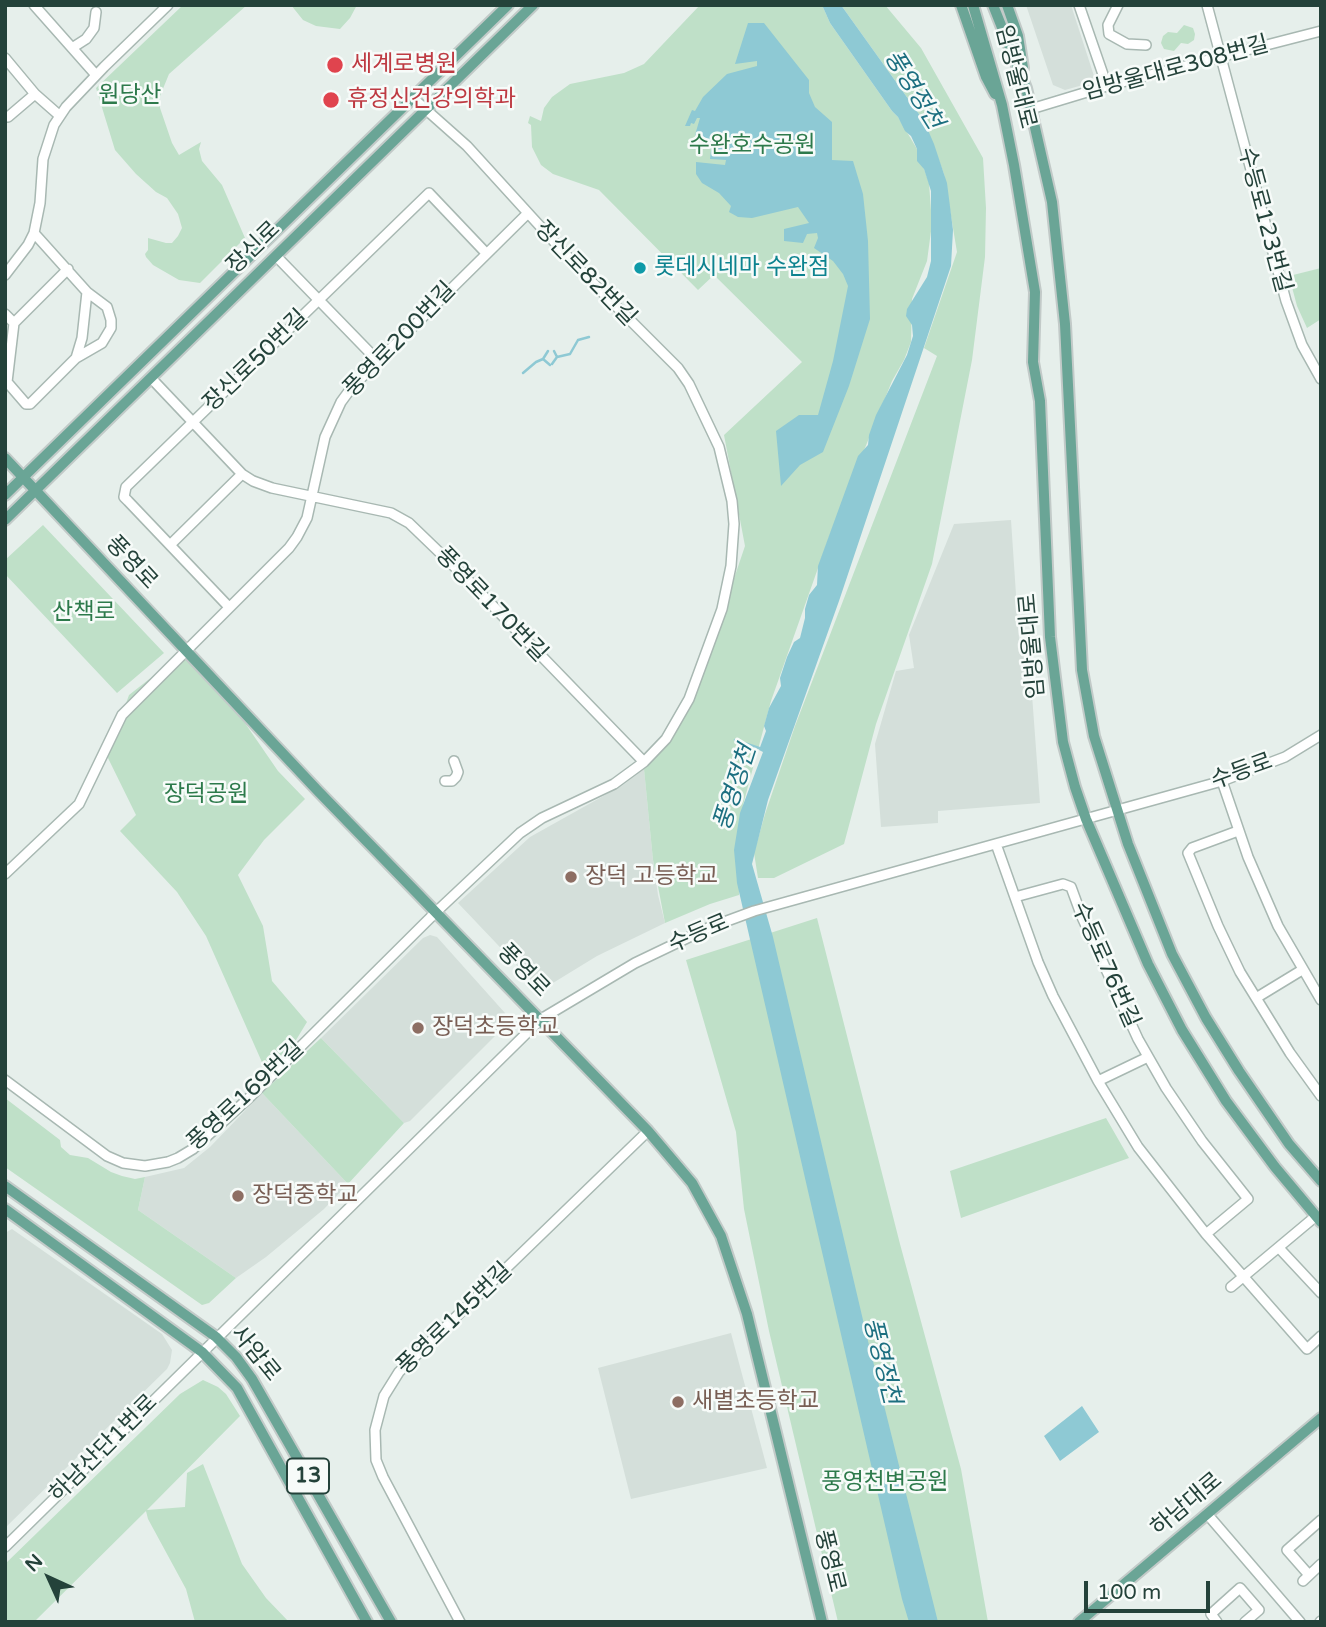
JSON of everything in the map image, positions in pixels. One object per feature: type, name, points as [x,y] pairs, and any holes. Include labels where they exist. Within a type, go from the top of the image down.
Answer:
[{"type":"main road","name":"장신로","points":[[5,495],[508,5]]},
{"type":"main road","name":"장신로","points":[[5,520],[533,5]]},
{"type":"main road","points":[[961,5],[986,77],[1002,105]]},
{"type":"main road","name":"임방울대로","points":[[973,5],[1002,105],[1035,292],[1033,362],[1040,401],[1050,636],[1063,742],[1086,819],[1148,964],[1182,1030],[1226,1101],[1318,1219]]},
{"type":"main road","name":"임방울대로","points":[[993,5],[1026,88],[1052,202],[1063,294],[1082,670],[1094,736],[1116,810],[1172,954],[1206,1018],[1284,1136],[1321,1181]]},
{"type":"main road","points":[[1007,5],[1018,36],[1026,88]]},
{"type":"main road","name":"풍영로","points":[[5,458],[185,651],[648,1131],[692,1183],[728,1252],[747,1314],[822,1622]]},
{"type":"main road","name":"사암로","points":[[5,1186],[216,1337],[253,1378],[391,1622]]},
{"type":"main road","name":"사암로","points":[[8,1215],[202,1352],[237,1388],[367,1622]]},
{"type":"main road","name":"하남대로","points":[[1079,1622],[1321,1418]]},
{"type":"street","points":[[34,5],[96,75]]},
{"type":"street","points":[[5,275],[34,233],[40,202],[43,159],[50,135],[60,116],[96,75],[168,5]]},
{"type":"street","points":[[1079,5],[1107,86]]},
{"type":"street","points":[[1118,5],[1108,25],[1109,34],[1127,44],[1146,45]]},
{"type":"street","name":"수등로123번길","points":[[1207,5],[1286,301],[1302,345],[1321,379]]},
{"type":"street","points":[[72,48],[86,39],[94,28],[96,12]]},
{"type":"street","name":"임방울대로308번길","points":[[1031,109],[1107,86],[1321,31]]},
{"type":"street","points":[[5,58],[35,94],[60,116]]},
{"type":"street","points":[[8,117],[35,94]]},
{"type":"street","name":"장신로82번길","points":[[413,98],[467,146],[527,214],[678,368],[713,435],[727,472],[732,501],[733,547],[722,609],[689,699],[666,738],[644,762]]},
{"type":"street","name":"장신로50번길","points":[[170,545],[124,497],[126,487],[429,193],[486,253]]},
{"type":"street","name":"풍영로200번길","points":[[5,874],[79,804],[122,715],[228,606],[289,548],[303,527],[331,421],[352,387],[527,214]]},
{"type":"street","points":[[34,233],[68,269],[87,292],[107,307],[111,328],[102,343],[76,358],[30,404],[26,404],[6,382],[9,337],[14,323],[68,269]]},
{"type":"street","points":[[276,256],[377,360]]},
{"type":"street","points":[[76,358],[82,338],[87,292]]},
{"type":"street","points":[[5,313],[14,323]]},
{"type":"street","name":"장신로50번길","points":[[151,378],[242,474],[261,485],[311,497]]},
{"type":"street","points":[[228,606],[170,545],[242,474]]},
{"type":"street","name":"풍영로170번길","points":[[311,497],[391,513],[409,523],[644,762]]},
{"type":"street","name":"수등로","points":[[202,1352],[541,1019],[635,963],[708,928],[754,911],[1222,781],[1284,757],[1321,735]]},
{"type":"street","points":[[445,781],[452,781],[458,772],[454,761]]},
{"type":"street","points":[[436,912],[520,833],[542,818],[614,784],[644,762]]},
{"type":"street","points":[[1222,781],[1238,831],[1278,926],[1321,1000]]},
{"type":"street","points":[[1238,831],[1192,848],[1188,853],[1229,951],[1290,1053],[1321,1096]]},
{"type":"street","points":[[996,844],[1053,996],[1098,1081],[1138,1147],[1206,1234],[1307,1349],[1321,1336]]},
{"type":"street","name":"수등로76번길","points":[[1015,897],[1063,884],[1071,887],[1122,1006],[1148,1057],[1202,1140],[1248,1199],[1206,1234]]},
{"type":"street","name":"풍영로169번길","points":[[5,1080],[107,1156],[123,1163],[139,1165],[168,1162],[192,1149],[251,1096],[436,912]]},
{"type":"street","points":[[1256,998],[1303,970]]},
{"type":"street","name":"수등로76번길","points":[[1098,1081],[1148,1057]]},
{"type":"street","name":"풍영로145번길","points":[[460,1622],[376,1460],[375,1430],[384,1396],[399,1372],[648,1131]]},
{"type":"street","points":[[1231,1287],[1318,1219]]},
{"type":"street","points":[[1279,1248],[1321,1293]]},
{"type":"street","name":"하남산단1번로","points":[[5,1547],[202,1352]]},
{"type":"street","points":[[1208,1515],[1300,1622]]},
{"type":"street","points":[[1321,1520],[1287,1550],[1306,1578],[1321,1564]]},
{"type":"street","points":[[1217,1622],[1211,1614],[1240,1588],[1259,1610],[1245,1622]]},
{"type":"shaded area","points":[[1026,5],[1071,5],[1094,76],[1090,83],[1065,90],[1053,85]]},
{"type":"shaded area","points":[[1011,520],[1020,654],[1029,654],[1040,803],[938,811],[938,823],[881,827],[875,744],[896,671],[914,668],[909,635],[954,524]]},
{"type":"shaded area","name":"장덕 고등학교","points":[[644,769],[653,860],[665,923],[597,956],[548,986],[534,983],[458,903],[530,837],[623,785]]},
{"type":"shaded area","name":"장덕초등학교","points":[[430,935],[437,937],[505,1013],[506,1025],[410,1121],[404,1123],[321,1038],[423,938]]},
{"type":"shaded area","name":"장덕중학교","points":[[262,1093],[348,1184],[324,1209],[236,1278],[138,1210],[145,1177],[184,1168],[210,1147]]},
{"type":"shaded area","points":[[12,1229],[162,1334],[172,1350],[167,1369],[5,1528],[5,1233]]},
{"type":"shaded area","name":"새별초등학교","points":[[731,1333],[767,1468],[631,1499],[598,1368]]},
{"type":"green space","name":"원당산","points":[[183,5],[247,5],[169,74],[160,96],[160,108],[179,155],[201,142],[199,149],[202,161],[222,185],[245,238],[200,283],[179,280],[153,265],[146,257],[148,238],[172,243],[178,236],[182,228],[178,214],[167,198],[136,174],[115,150],[96,88]]},
{"type":"green space","points":[[291,5],[357,5],[340,29],[316,26],[303,20]]},
{"type":"green space","name":"수완호수공원","points":[[700,5],[822,5],[830,23],[898,117],[917,149],[929,183],[932,224],[927,261],[912,299],[911,342],[892,381],[829,537],[771,701],[743,805],[739,895],[665,923],[653,860],[644,769],[691,706],[745,546],[724,435],[802,362],[714,275],[698,290],[599,190],[553,174],[541,165],[532,147],[531,125],[528,123],[530,116],[541,121],[544,108],[552,97],[570,84],[624,73],[644,64]]},
{"type":"green space","points":[[841,5],[885,5],[921,48],[983,158],[985,257],[972,360],[932,564],[876,724],[844,844],[774,878],[758,878],[754,853],[765,814],[795,726],[937,356],[924,348],[957,252],[944,174],[924,121]]},
{"type":"green space","points":[[1184,25],[1193,28],[1194,40],[1188,44],[1181,43],[1174,51],[1164,49],[1161,43],[1163,36],[1168,32],[1177,33]]},
{"type":"green space","points":[[1321,268],[1321,319],[1307,328],[1297,306],[1289,276]]},
{"type":"green space","name":"산책로","points":[[43,525],[164,653],[117,693],[5,574],[5,560]]},
{"type":"green space","name":"장덕공원","points":[[185,651],[236,710],[278,771],[305,799],[264,840],[238,875],[263,926],[272,981],[307,1022],[279,1068],[265,1069],[206,936],[177,892],[120,831],[136,815],[107,756],[129,695]]},
{"type":"green space","name":"풍영천변공원","points":[[817,918],[900,1244],[961,1469],[988,1622],[838,1622],[769,1331],[744,1209],[736,1132],[686,960]]},
{"type":"green space","points":[[321,1038],[404,1123],[348,1184],[262,1093]]},
{"type":"green space","points":[[5,1098],[60,1140],[61,1147],[70,1155],[88,1158],[122,1176],[135,1179],[145,1177],[138,1210],[236,1278],[209,1303],[202,1305],[5,1167]]},
{"type":"green space","points":[[1106,1118],[1129,1158],[961,1218],[950,1171]]},
{"type":"green space","points":[[203,1380],[226,1394],[240,1416],[147,1510],[185,1507],[187,1473],[203,1464],[242,1564],[266,1598],[289,1622],[195,1622],[186,1589],[146,1511],[34,1622],[5,1622],[5,1564],[180,1394]]},
{"type":"water","name":"풍영정천","points":[[822,5],[841,5],[924,121],[947,183],[953,230],[951,266],[839,601],[768,800],[752,864],[773,937],[867,1337],[938,1622],[909,1622],[902,1599],[737,883],[734,850],[740,813],[763,752],[759,750],[766,731],[764,726],[769,708],[781,686],[780,678],[787,657],[794,642],[800,638],[809,595],[817,585],[818,566],[858,456],[868,445],[876,415],[907,355],[913,336],[912,325],[906,316],[907,309],[927,277],[931,261],[931,191],[924,169],[917,161],[917,149],[898,117],[830,23]]},
{"type":"water","name":"수완호수공원","points":[[748,23],[764,23],[809,80],[809,93],[815,107],[832,122],[832,160],[853,161],[863,194],[868,241],[870,319],[849,386],[823,452],[800,465],[781,486],[776,431],[799,415],[818,415],[833,361],[848,286],[833,261],[814,248],[817,233],[807,234],[803,243],[784,241],[784,229],[809,223],[798,207],[752,218],[738,217],[729,212],[731,206],[719,193],[702,183],[696,174],[696,162],[725,165],[726,160],[710,159],[712,142],[695,135],[700,118],[697,118],[694,124],[685,126],[692,110],[695,111],[703,97],[727,74],[757,66],[757,61],[735,64]]},
{"type":"water","points":[[1082,1406],[1099,1432],[1060,1461],[1044,1436]]},
{"type":"waterway","points":[[554,351],[557,357],[570,354],[578,340],[589,337]]},
{"type":"waterway","points":[[523,373],[543,359],[548,351]]},
{"type":"waterway","points":[[552,364],[557,357]]},
{"type":"waterway","points":[[543,359],[550,365]]},
{"type":"waterway","points":[[735,740],[762,749]]},
{"type":"place","name":"세계로병원","points":[[335,65]]},
{"type":"place","name":"휴정신건강의학과","points":[[331,100]]},
{"type":"place","name":"롯데시네마 수완점","points":[[640,268]]},
{"type":"place","name":"장덕 고등학교","points":[[571,877]]},
{"type":"place","name":"장덕초등학교","points":[[418,1028]]},
{"type":"place","name":"장덕중학교","points":[[238,1196]]},
{"type":"place","name":"새별초등학교","points":[[678,1402]]}]
